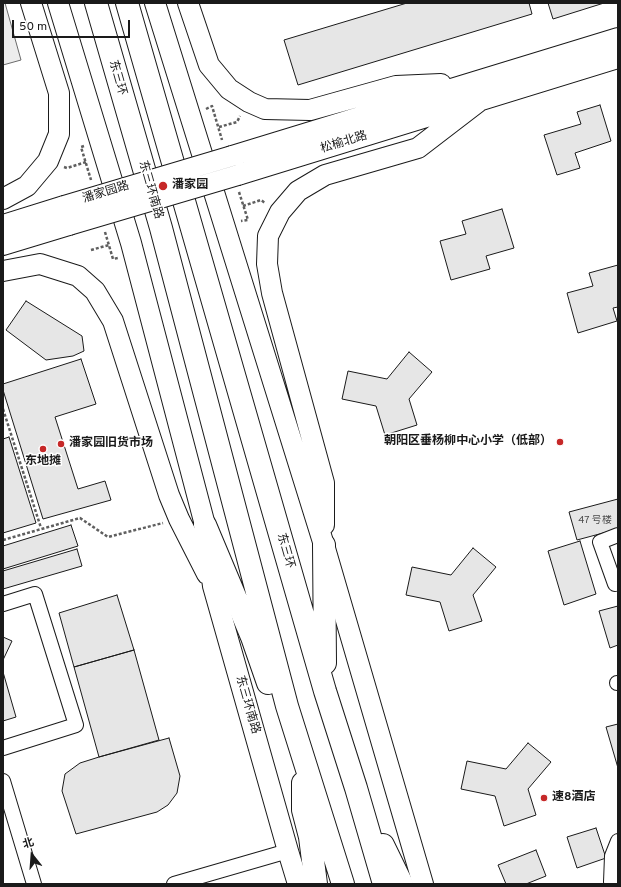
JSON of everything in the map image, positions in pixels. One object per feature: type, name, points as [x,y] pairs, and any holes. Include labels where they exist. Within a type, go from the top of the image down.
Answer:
[{"type":"highway","name":"东三环","points":[[96,3],[139,153]]},
{"type":"highway","name":"东三环","points":[[127,3],[325,690],[384,884]]},
{"type":"highway","name":"东三环南路","points":[[139,153],[161,228],[287,706]]},
{"type":"highway","points":[[205,525],[252,637],[267,682],[287,706],[343,884]]},
{"type":"highway","points":[[324,545],[325,690]]},
{"type":"highway","points":[[303,760],[303,810],[310,837],[316,884]]},
{"type":"highway","points":[[356,788],[402,884]]},
{"type":"street","points":[[3,199],[27,186],[48,161],[59,134],[59,93],[31,3]]},
{"type":"street","name":"东三环南路","points":[[58,3],[131,243],[205,525],[213,586],[298,884]]},
{"type":"street","points":[[155,3],[324,545],[424,884]]},
{"type":"street","points":[[188,3],[209,65],[229,89],[249,102],[265,109],[310,110],[396,86],[471,83]]},
{"type":"street","name":"松榆北路","points":[[228,149],[471,83],[618,38]]},
{"type":"street","name":"松榆北路","points":[[3,246],[69,225],[238,182],[478,102],[618,58]]},
{"type":"street","points":[[324,545],[324,483],[272,292],[267,264],[268,236],[280,212],[298,191],[325,174],[418,148],[478,102]]},
{"type":"street","name":"潘家园路","points":[[3,225],[64,206],[228,149]]},
{"type":"street","points":[[3,271],[40,264],[78,276],[95,290],[113,321],[169,495],[179,519],[213,586]]},
{"type":"street","points":[[618,535],[600,542],[615,584],[618,583]]},
{"type":"street","points":[[3,604],[35,594],[76,725],[3,748]]},
{"type":"street","points":[[3,781],[34,884]]},
{"type":"street","points":[[611,882],[612,856],[618,841]]},
{"type":"street","points":[[174,884],[288,851]]},
{"type":"path","points":[[206,109],[212,106],[228,149]]},
{"type":"path","points":[[238,182],[248,220],[241,222]]},
{"type":"path","points":[[104,228],[113,259],[124,256]]},
{"type":"path","points":[[91,250],[109,245]]},
{"type":"path","points":[[3,409],[41,528]]},
{"type":"path","points":[[3,540],[80,518],[108,537],[179,519]]},
{"type":"shaded area","points":[[3,3],[5,3],[21,60],[3,65]]},
{"type":"building","points":[[407,3],[529,3],[532,14],[298,85],[284,40]]},
{"type":"building","points":[[548,3],[604,3],[553,19]]},
{"type":"building","points":[[600,105],[611,141],[575,153],[580,168],[557,175],[544,135],[581,124],[577,112]]},
{"type":"building","points":[[502,209],[514,248],[486,256],[490,269],[451,280],[440,241],[466,234],[462,221]]},
{"type":"building","points":[[618,265],[618,307],[613,308],[617,321],[578,333],[567,293],[593,286],[589,273]]},
{"type":"building","points":[[26,301],[82,336],[84,351],[73,356],[46,360],[6,330]]},
{"type":"building","points":[[409,352],[432,372],[409,399],[417,425],[385,435],[376,406],[342,399],[348,371],[387,379]]},
{"type":"building","name":"东地摊","points":[[81,359],[96,404],[55,417],[78,489],[105,481],[111,500],[43,519],[3,390],[3,384]]},
{"type":"building","points":[[9,437],[36,523],[3,533],[3,439]]},
{"type":"building","points":[[618,499],[618,529],[577,540],[569,512]]},
{"type":"building","points":[[71,525],[78,546],[3,569],[3,546]]},
{"type":"building","points":[[580,541],[596,594],[564,605],[548,551]]},
{"type":"building","points":[[473,548],[496,567],[473,595],[482,621],[449,631],[440,602],[406,595],[412,567],[451,575]]},
{"type":"building","points":[[77,549],[82,566],[3,589],[3,571]]},
{"type":"building","points":[[117,595],[134,650],[74,667],[59,613]]},
{"type":"building","points":[[618,606],[618,645],[610,648],[599,611]]},
{"type":"building","points":[[3,637],[12,641],[3,660]]},
{"type":"building","points":[[134,650],[159,740],[99,757],[74,667]]},
{"type":"building","points":[[3,672],[16,717],[3,721]]},
{"type":"building","points":[[618,724],[618,768],[606,727]]},
{"type":"building","points":[[169,738],[180,776],[177,793],[168,805],[157,812],[76,834],[62,791],[65,774],[80,763]]},
{"type":"building","points":[[528,743],[551,762],[528,789],[536,815],[504,826],[495,796],[461,789],[467,761],[506,769]]},
{"type":"building","points":[[596,828],[606,858],[577,868],[567,837]]},
{"type":"building","points":[[536,850],[546,876],[526,884],[506,884],[498,865]]},
{"type":"place","name":"潘家园","points":[[163,186]]},
{"type":"place","name":"朝阳区垂杨柳中心小学（低部）","points":[[560,442]]},
{"type":"place","name":"潘家园旧货市场","points":[[61,444]]},
{"type":"place","name":"东地摊","points":[[43,449]]},
{"type":"place","name":"速8酒店","points":[[544,798]]}]
